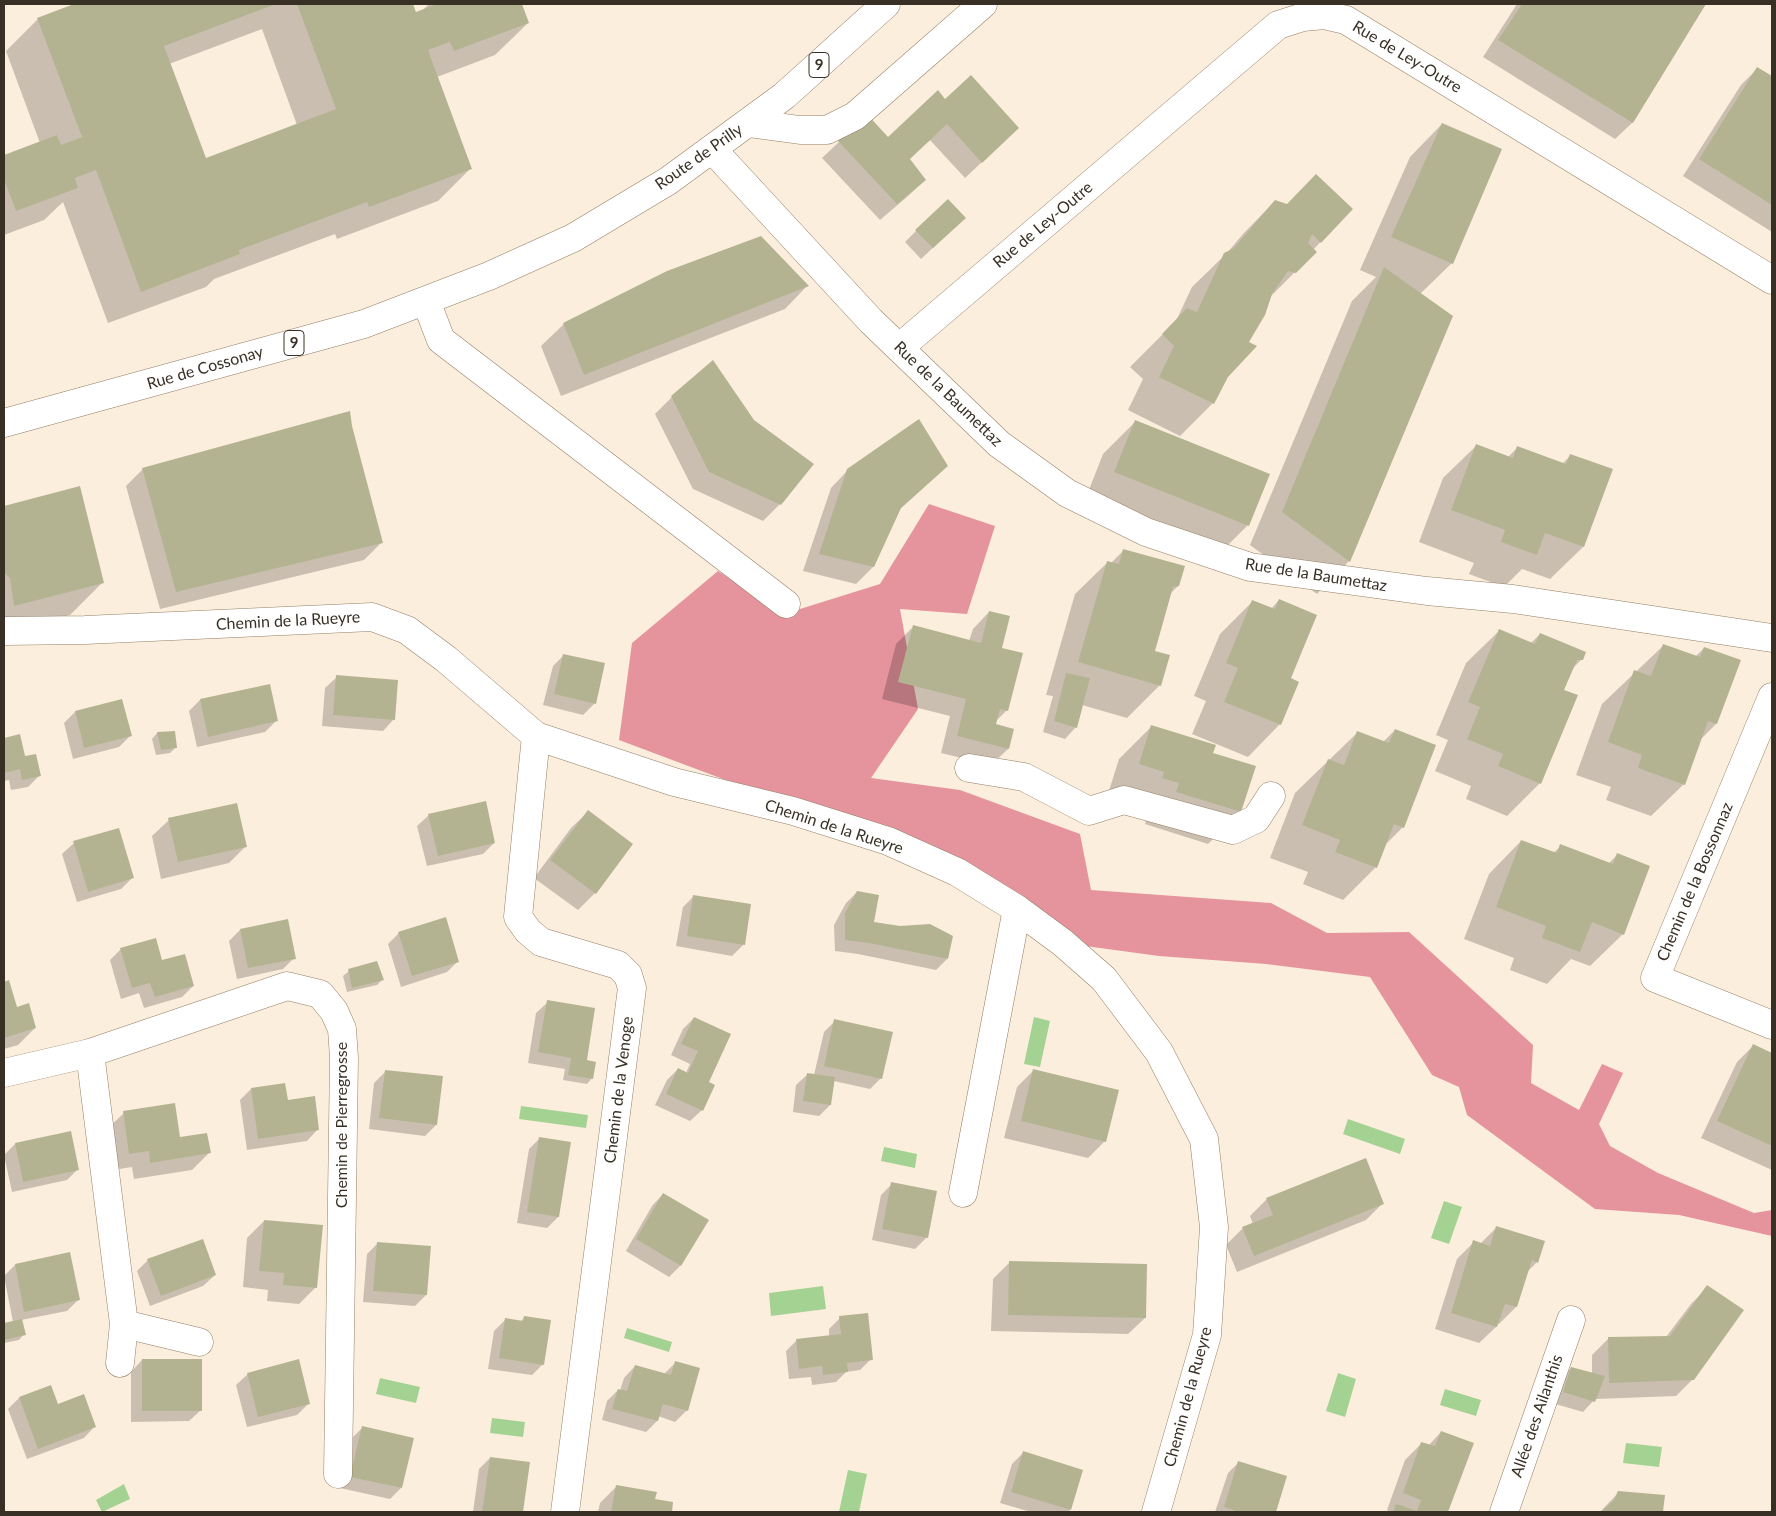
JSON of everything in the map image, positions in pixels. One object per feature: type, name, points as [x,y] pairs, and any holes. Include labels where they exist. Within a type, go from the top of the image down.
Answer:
[{"type":"street","name":"Route de Prilly","points":[[489,276],[573,238],[668,181],[784,96],[886,4]]},
{"type":"street","points":[[748,123],[800,130],[827,130],[855,116],[983,4]]},
{"type":"street","name":"Rue de Ley-Outre","points":[[899,348],[1278,25],[1303,17],[1324,15],[1346,20],[1772,280]]},
{"type":"street","name":"Rue de la Baumettaz","points":[[712,148],[871,321],[999,444],[1067,494],[1146,532],[1250,567],[1427,591],[1513,599],[1772,638]]},
{"type":"street","name":"Rue de Cossonay","points":[[4,424],[364,324],[489,276]]},
{"type":"street","points":[[426,301],[440,340],[786,604]]},
{"type":"street","name":"Chemin de la Rueyre","points":[[4,632],[372,617],[407,630],[446,659],[536,736],[674,782],[793,811],[888,841],[957,872],[1017,908],[1063,944],[1104,980],[1159,1052],[1204,1139],[1214,1227],[1207,1335],[1156,1512]]},
{"type":"street","name":"Chemin de la Bossonnaz","points":[[1772,697],[1655,978],[1772,1025]]},
{"type":"street","name":"Chemin de la Venoge","points":[[536,736],[518,917],[528,931],[541,942],[618,965],[628,975],[632,988],[565,1512]]},
{"type":"street","points":[[970,768],[1024,776],[1089,811],[1124,800],[1233,830],[1256,819],[1270,796]]},
{"type":"street","points":[[963,1193],[1017,908]]},
{"type":"street","name":"Chemin de Pierregrosse","points":[[4,1074],[90,1053],[287,986],[320,994],[334,1011],[342,1029],[344,1058],[338,1474]]},
{"type":"street","points":[[90,1053],[124,1324],[120,1363]]},
{"type":"street","name":"Allée des Ailanthis","points":[[1504,1512],[1570,1320]]},
{"type":"street","points":[[124,1324],[199,1342]]},
{"type":"shaded area","points":[[929,504],[995,526],[967,614],[900,609],[918,709],[871,778],[960,790],[1080,834],[1091,890],[1271,903],[1327,933],[1409,932],[1533,1045],[1531,1083],[1579,1110],[1602,1064],[1623,1073],[1599,1124],[1610,1146],[1658,1173],[1754,1213],[1772,1210],[1772,1236],[1679,1215],[1595,1209],[1467,1115],[1459,1087],[1432,1075],[1370,977],[1266,964],[1159,956],[1063,943],[888,841],[619,740],[632,643],[718,571],[784,614],[880,584]]},
{"type":"shaded area","points":[[1034,1017],[1050,1021],[1040,1067],[1024,1064]]},
{"type":"shaded area","points":[[521,1106],[588,1115],[586,1128],[519,1119]]},
{"type":"shaded area","points":[[1348,1119],[1405,1139],[1400,1154],[1343,1134]]},
{"type":"shaded area","points":[[884,1147],[917,1154],[915,1168],[881,1161]]},
{"type":"shaded area","points":[[1444,1201],[1462,1207],[1449,1244],[1431,1238]]},
{"type":"shaded area","points":[[823,1286],[826,1309],[771,1316],[769,1293]]},
{"type":"shaded area","points":[[627,1328],[672,1342],[669,1352],[624,1338]]},
{"type":"shaded area","points":[[1338,1373],[1356,1379],[1345,1417],[1326,1411]]},
{"type":"shaded area","points":[[380,1378],[420,1387],[416,1403],[376,1394]]},
{"type":"shaded area","points":[[1445,1389],[1481,1400],[1476,1416],[1440,1405]]},
{"type":"shaded area","points":[[492,1418],[525,1422],[523,1437],[490,1433]]},
{"type":"shaded area","points":[[1626,1443],[1662,1447],[1659,1467],[1623,1463]]},
{"type":"shaded area","points":[[848,1470],[867,1474],[859,1512],[839,1512]]},
{"type":"shaded area","points":[[124,1484],[130,1499],[102,1512],[96,1500]]},
{"type":"building","points":[[74,4],[276,4],[164,46],[206,158],[336,109],[297,4],[413,4],[416,12],[437,4],[522,4],[529,23],[454,51],[450,42],[428,50],[472,169],[369,207],[367,202],[239,250],[240,254],[141,292],[96,170],[75,178],[78,188],[16,211],[4,179],[4,155],[57,135],[61,145],[82,137],[37,18]]},
{"type":"building","points":[[1522,4],[1706,4],[1633,123],[1498,40]]},
{"type":"building","points":[[1757,67],[1772,76],[1772,205],[1699,159]]},
{"type":"building","points":[[971,75],[1019,128],[982,163],[947,124],[910,159],[926,180],[897,204],[838,141],[867,114],[888,137],[938,90],[945,99]]},
{"type":"building","points":[[1442,123],[1502,149],[1453,264],[1391,237]]},
{"type":"building","points":[[1316,174],[1353,209],[1321,243],[1312,234],[1308,243],[1317,252],[1296,273],[1288,271],[1272,294],[1265,315],[1249,342],[1257,346],[1228,377],[1214,404],[1159,377],[1174,346],[1162,334],[1187,308],[1197,312],[1224,253],[1234,248],[1275,200],[1287,204]]},
{"type":"building","points":[[948,199],[966,218],[933,248],[915,230]]},
{"type":"building","points":[[761,236],[809,286],[584,375],[563,323],[667,271]]},
{"type":"building","points":[[1384,267],[1453,316],[1350,562],[1282,512]]},
{"type":"building","points":[[713,360],[754,420],[814,464],[781,505],[709,472],[671,396]]},
{"type":"building","points":[[350,411],[352,426],[383,543],[176,592],[142,468]]},
{"type":"building","points":[[919,419],[948,466],[901,508],[874,567],[819,554],[847,469]]},
{"type":"building","points":[[1135,420],[1270,474],[1249,526],[1114,472]]},
{"type":"building","points":[[1476,444],[1513,458],[1517,446],[1566,464],[1570,454],[1613,469],[1584,547],[1545,533],[1537,555],[1501,542],[1505,530],[1451,510]]},
{"type":"building","points":[[80,486],[104,583],[14,606],[10,578],[4,573],[4,506]]},
{"type":"building","points":[[1123,549],[1185,566],[1179,586],[1173,587],[1155,651],[1170,655],[1161,686],[1078,662],[1107,561],[1119,564]]},
{"type":"building","points":[[1279,599],[1317,615],[1291,678],[1299,682],[1281,725],[1224,702],[1238,668],[1226,663],[1252,600],[1275,609]]},
{"type":"building","points":[[989,611],[1010,616],[1002,648],[1023,653],[1008,711],[1000,709],[996,724],[1014,729],[1009,749],[957,736],[966,699],[898,682],[913,625],[981,643]]},
{"type":"building","points":[[1499,629],[1535,644],[1540,633],[1586,652],[1583,660],[1577,660],[1564,690],[1578,695],[1541,784],[1498,766],[1503,754],[1467,739],[1480,707],[1468,702]]},
{"type":"building","points":[[1663,644],[1700,657],[1704,647],[1741,660],[1717,724],[1708,721],[1685,785],[1638,768],[1642,755],[1608,742],[1634,670],[1651,676]]},
{"type":"building","points":[[563,654],[605,663],[596,704],[554,694]]},
{"type":"building","points":[[1066,673],[1090,678],[1077,728],[1054,721]]},
{"type":"building","points":[[336,675],[398,680],[395,720],[333,715]]},
{"type":"building","points":[[270,684],[278,721],[208,737],[200,699]]},
{"type":"building","points":[[122,699],[132,736],[84,748],[75,711]]},
{"type":"building","points":[[1151,725],[1216,745],[1213,753],[1256,766],[1241,812],[1176,792],[1179,783],[1162,778],[1164,772],[1139,764]]},
{"type":"building","points":[[1395,729],[1436,745],[1404,828],[1394,824],[1377,868],[1335,852],[1340,840],[1302,825],[1328,759],[1344,765],[1357,731],[1389,743]]},
{"type":"building","points":[[175,731],[177,748],[161,750],[157,732]]},
{"type":"building","points":[[20,734],[25,756],[36,754],[41,776],[22,780],[20,769],[4,773],[4,738]]},
{"type":"building","points":[[486,801],[495,843],[438,856],[428,814]]},
{"type":"building","points":[[237,803],[247,847],[178,862],[168,818]]},
{"type":"building","points":[[588,810],[633,844],[596,894],[550,860]]},
{"type":"building","points":[[119,828],[134,878],[88,892],[73,841]]},
{"type":"building","points":[[1521,840],[1557,853],[1560,844],[1613,864],[1617,853],[1650,866],[1624,935],[1592,922],[1580,952],[1542,938],[1546,926],[1496,907]]},
{"type":"building","points":[[857,891],[879,895],[874,922],[900,926],[930,924],[953,936],[948,959],[845,940],[845,913]]},
{"type":"building","points":[[693,895],[751,904],[745,945],[687,936]]},
{"type":"building","points":[[446,917],[459,962],[412,976],[398,932]]},
{"type":"building","points":[[288,919],[296,959],[248,968],[240,929]]},
{"type":"building","points":[[156,938],[162,960],[185,954],[194,986],[155,997],[150,983],[132,988],[120,948]]},
{"type":"building","points":[[377,961],[384,980],[352,988],[348,969]]},
{"type":"building","points":[[9,980],[17,1007],[29,1003],[36,1028],[4,1038],[4,982]]},
{"type":"building","points":[[547,1000],[595,1008],[587,1060],[596,1062],[593,1079],[568,1075],[571,1058],[538,1052]]},
{"type":"building","points":[[694,1017],[731,1034],[709,1082],[715,1085],[703,1111],[666,1094],[678,1068],[688,1073],[698,1051],[681,1044]]},
{"type":"building","points":[[834,1019],[893,1032],[882,1079],[824,1066]]},
{"type":"building","points":[[1753,1044],[1772,1053],[1772,1146],[1717,1121]]},
{"type":"building","points":[[1033,1069],[1119,1090],[1106,1142],[1021,1121]]},
{"type":"building","points":[[385,1070],[443,1076],[437,1125],[379,1118]]},
{"type":"building","points":[[807,1073],[835,1077],[831,1105],[803,1101]]},
{"type":"building","points":[[285,1083],[288,1100],[315,1096],[319,1130],[258,1139],[251,1088]]},
{"type":"building","points":[[175,1103],[180,1137],[207,1133],[211,1153],[150,1163],[149,1151],[129,1154],[123,1111]]},
{"type":"building","points":[[71,1131],[79,1170],[23,1182],[15,1143]]},
{"type":"building","points":[[539,1137],[571,1142],[559,1217],[527,1212]]},
{"type":"building","points":[[1366,1158],[1384,1204],[1254,1256],[1242,1227],[1273,1215],[1266,1198]]},
{"type":"building","points":[[891,1182],[937,1191],[928,1238],[882,1229]]},
{"type":"building","points":[[663,1193],[709,1220],[681,1266],[636,1239]]},
{"type":"building","points":[[264,1220],[323,1225],[317,1288],[283,1285],[284,1273],[259,1271]]},
{"type":"building","points":[[1496,1226],[1545,1241],[1538,1263],[1532,1260],[1517,1307],[1505,1304],[1497,1327],[1451,1313],[1473,1240],[1490,1246]]},
{"type":"building","points":[[203,1239],[216,1275],[161,1296],[147,1259]]},
{"type":"building","points":[[377,1242],[431,1246],[427,1295],[373,1291]]},
{"type":"building","points":[[70,1252],[80,1300],[24,1312],[15,1264]]},
{"type":"building","points":[[1009,1261],[1147,1264],[1146,1318],[1008,1315]]},
{"type":"building","points":[[1707,1285],[1744,1310],[1694,1380],[1609,1383],[1608,1337],[1670,1336]]},
{"type":"building","points":[[868,1313],[873,1360],[847,1363],[848,1372],[823,1375],[822,1366],[799,1369],[796,1339],[841,1334],[839,1316]]},
{"type":"building","points":[[524,1316],[551,1320],[544,1365],[499,1358],[505,1318],[523,1321]]},
{"type":"building","points":[[22,1319],[26,1335],[4,1340],[4,1323]]},
{"type":"building","points":[[142,1359],[202,1359],[202,1411],[142,1411]]},
{"type":"building","points":[[299,1359],[310,1404],[258,1417],[247,1373]]},
{"type":"building","points":[[675,1361],[700,1368],[688,1411],[663,1404],[658,1421],[612,1409],[618,1389],[627,1391],[635,1365],[671,1375]]},
{"type":"building","points":[[1571,1367],[1605,1376],[1595,1402],[1563,1392]]},
{"type":"building","points":[[51,1385],[58,1404],[84,1394],[96,1427],[38,1449],[19,1397]]},
{"type":"building","points":[[362,1426],[414,1438],[402,1488],[350,1477]]},
{"type":"building","points":[[1441,1431],[1474,1443],[1448,1512],[1393,1512],[1396,1504],[1417,1511],[1421,1500],[1403,1493],[1421,1442],[1435,1446]]},
{"type":"building","points":[[1023,1451],[1083,1470],[1071,1510],[1011,1492]]},
{"type":"building","points":[[490,1457],[530,1462],[523,1512],[482,1512]]},
{"type":"building","points":[[1238,1461],[1287,1476],[1276,1512],[1239,1512],[1224,1507]]},
{"type":"building","points":[[616,1485],[657,1492],[655,1499],[673,1502],[672,1512],[611,1512]]},
{"type":"building","points":[[1618,1491],[1665,1495],[1663,1512],[1601,1512],[1614,1500]]}]
